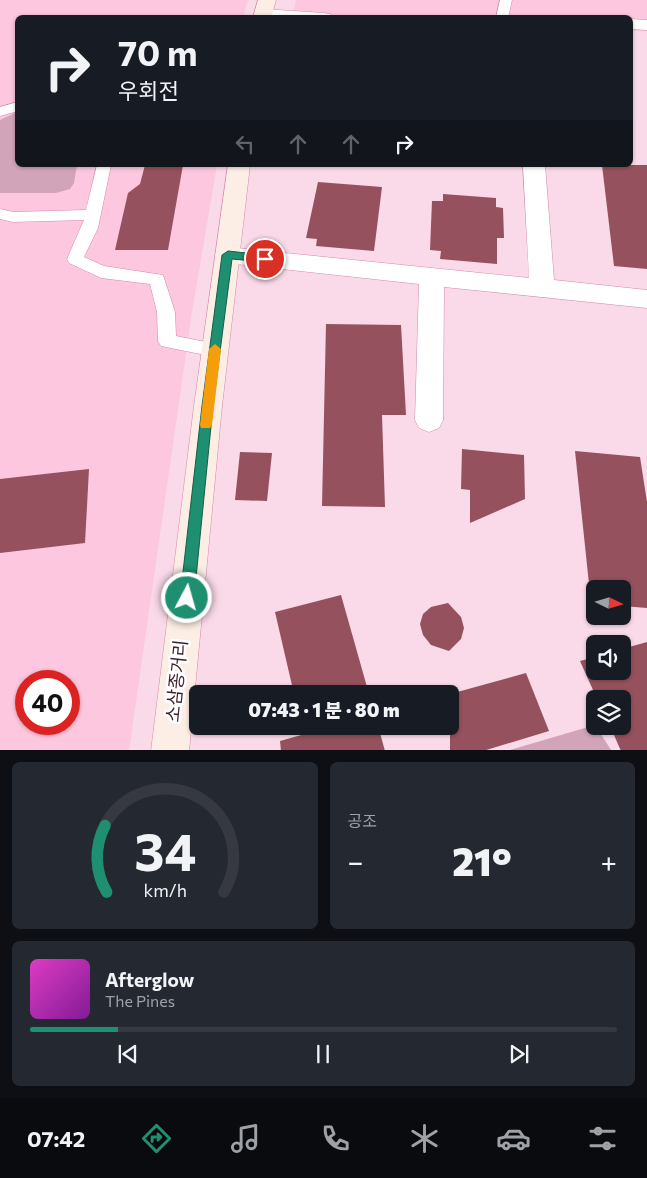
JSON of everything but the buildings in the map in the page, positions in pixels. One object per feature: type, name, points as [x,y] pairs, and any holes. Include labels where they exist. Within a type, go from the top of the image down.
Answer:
[{"type":"street","points":[[264,11],[298,15]]},
{"type":"street","points":[[633,24],[647,25]]},
{"type":"street","name":"소삼종거리","points":[[170,750],[215,350],[239,167]]},
{"type":"street","points":[[534,167],[542,288]]},
{"type":"street","points":[[228,255],[647,299]]},
{"type":"street","points":[[429,420],[432,276]]},
{"type":"lane","points":[[503,15],[506,0]]},
{"type":"lane","points":[[0,112],[15,107]]},
{"type":"lane","points":[[104,167],[90,228],[75,259],[101,272],[157,279],[166,312],[167,341],[215,350]]},
{"type":"lane","points":[[0,214],[13,217],[92,215]]},
{"type":"shaded area","points":[[0,0],[248,0],[244,15],[15,15],[15,167],[217,167],[192,312],[129,750],[0,750]]},
{"type":"shaded area","points":[[296,0],[647,0],[647,31],[633,31],[633,15],[293,15]]},
{"type":"shaded area","points":[[15,113],[15,167],[77,167],[74,183],[70,189],[56,193],[0,193],[0,120]]},
{"type":"shaded area","points":[[586,728],[586,735],[601,735],[611,750],[510,750]]},
{"type":"slow traffic","points":[[206,425],[215,349]]},
{"type":"route","points":[[187,598],[208,406],[228,255],[265,259]]}]
